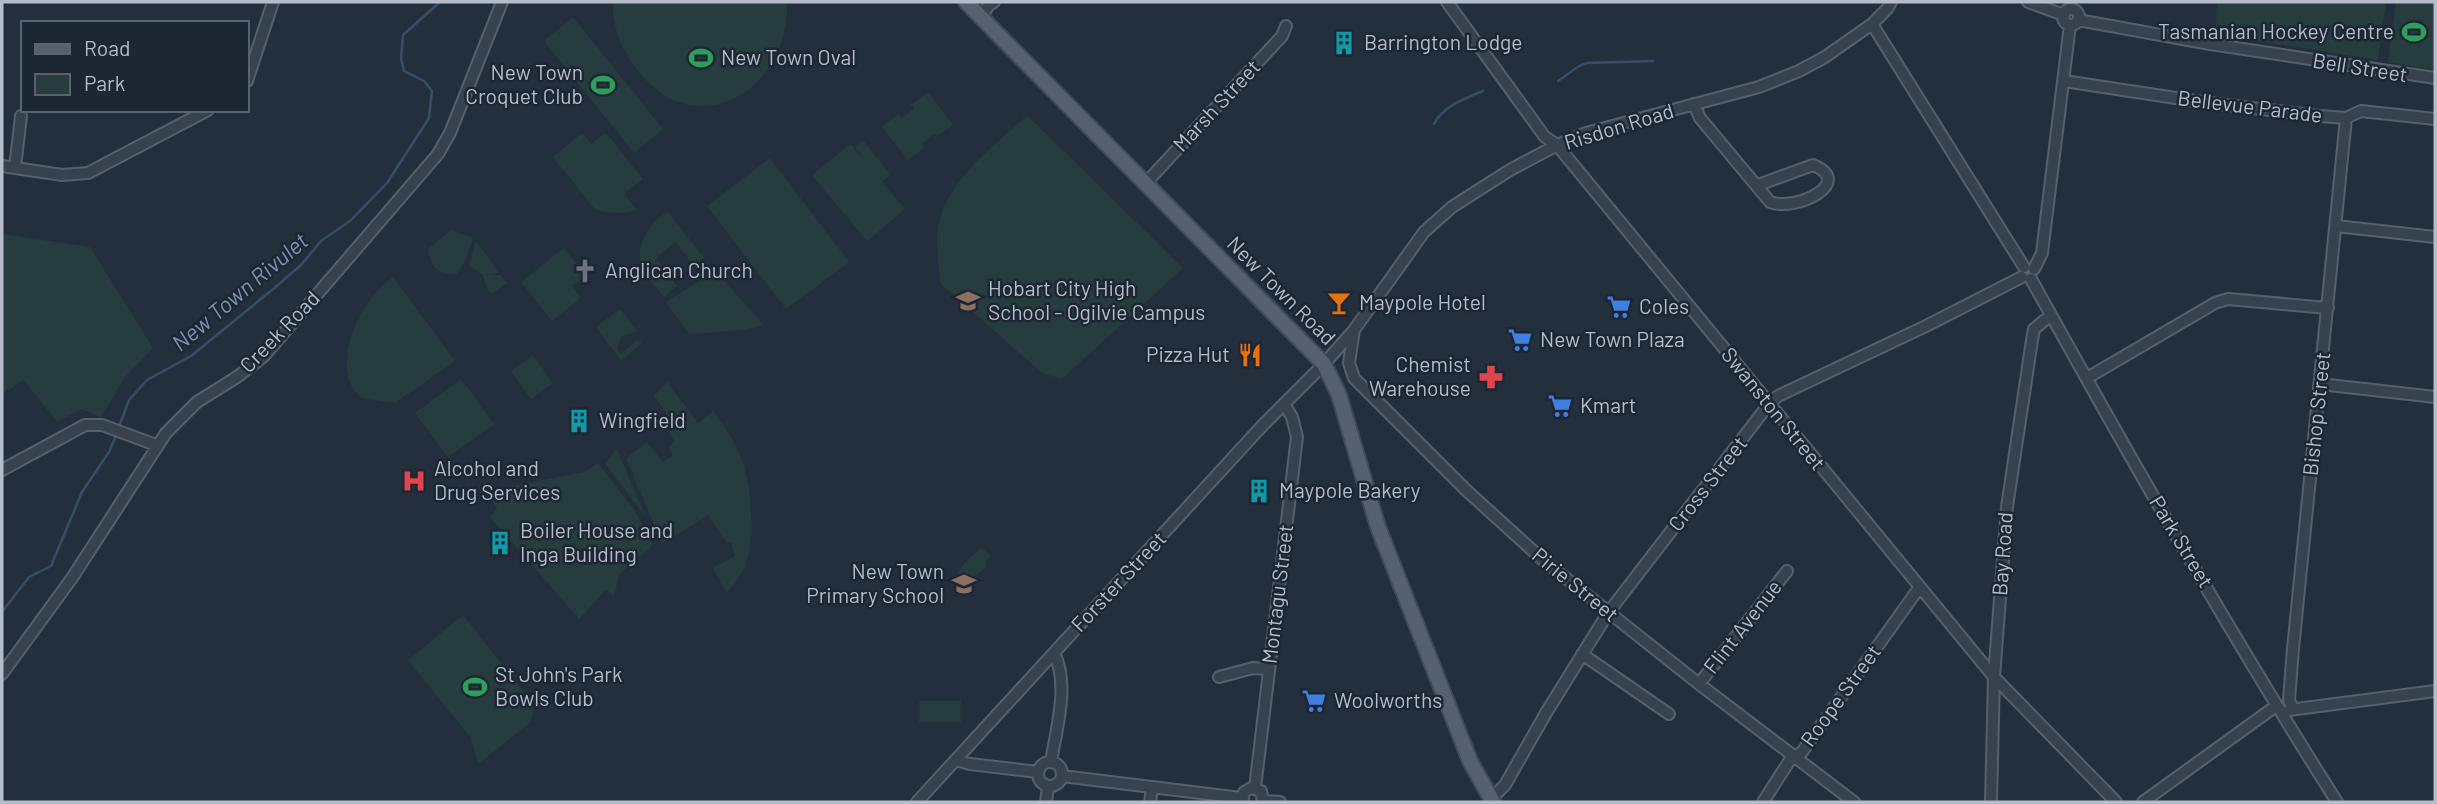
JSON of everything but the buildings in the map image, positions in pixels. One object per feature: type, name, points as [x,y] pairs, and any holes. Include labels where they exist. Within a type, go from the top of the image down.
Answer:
[{"type":"main road","name":"New Town Road","points":[[966,2],[1324,364],[1339,395],[1378,527],[1470,761],[1492,800]]},
{"type":"street","points":[[248,77],[273,2]]},
{"type":"street","name":"Creek Road","points":[[2,674],[72,578],[156,445],[190,408],[264,356],[438,154],[450,133],[502,2]]},
{"type":"street","points":[[981,16],[994,2]]},
{"type":"street","name":"Swanston Street","points":[[1447,2],[1545,136],[1557,145],[1919,588],[1994,677],[2116,802]]},
{"type":"street","name":"Risdon Road","points":[[1324,364],[1354,330],[1424,232],[1452,207],[1487,183],[1557,145],[1586,133],[1759,87],[1799,71],[1825,57],[1872,23],[1891,2]]},
{"type":"street","name":"Bell Street","points":[[2028,2],[2223,46],[2435,78]]},
{"type":"street","points":[[2028,273],[2042,253],[2072,14]]},
{"type":"street","name":"Park Street","points":[[1872,23],[2028,273],[2278,709],[2337,802]]},
{"type":"street","name":"Marsh Street","points":[[1145,184],[1282,36],[1286,26]]},
{"type":"street","name":"Bellevue Parade","points":[[2064,81],[2202,102],[2346,118],[2361,111],[2435,119]]},
{"type":"street","points":[[1694,104],[1700,118],[1770,202],[1787,205],[1815,196],[1824,191],[1827,182],[1826,173],[1813,165],[1758,185]]},
{"type":"street","points":[[2,166],[62,175],[88,173],[188,115]]},
{"type":"street","points":[[15,168],[21,116]]},
{"type":"street","name":"Bishop Street","points":[[2293,709],[2289,700],[2293,649],[2346,118]]},
{"type":"street","points":[[2336,226],[2435,237]]},
{"type":"street","name":"Cross Street","points":[[1492,800],[1505,785],[1608,613],[1769,404],[1778,396],[1926,326],[2028,273]]},
{"type":"street","points":[[2087,378],[2216,303],[2228,299],[2328,308]]},
{"type":"street","name":"Bay Road","points":[[1991,802],[1994,677],[2007,507],[2032,340],[2035,329],[2050,314]]},
{"type":"street","name":"Pirie Street","points":[[1354,330],[1349,363],[1354,378],[1466,490],[1542,559],[1608,613],[1854,802]]},
{"type":"street","name":"Forster Street","points":[[921,801],[1054,653],[1324,364]]},
{"type":"street","points":[[2320,384],[2435,397]]},
{"type":"street","name":"Montagu Street","points":[[1255,788],[1297,437],[1292,417],[1284,404]]},
{"type":"street","points":[[2,470],[79,427],[90,424],[102,425],[156,445]]},
{"type":"street","name":"Flint Avenue","points":[[1699,684],[1787,570]]},
{"type":"street","name":"Roope Street","points":[[1763,802],[1919,588]]},
{"type":"street","points":[[1051,762],[1060,679],[1054,653]]},
{"type":"street","points":[[1583,654],[1669,713]]},
{"type":"street","points":[[1219,677],[1253,668],[1268,669]]},
{"type":"street","points":[[2143,802],[2278,709],[2435,691]]},
{"type":"street","points":[[956,760],[1038,772]]},
{"type":"street","points":[[1051,762],[1061,768],[1062,776],[1059,783],[1048,786],[1039,780],[1038,772],[1041,766],[1051,762]]},
{"type":"street","points":[[1062,776],[1242,800],[1246,790],[1255,788],[1263,794],[1264,801],[1280,802]]},
{"type":"street","points":[[1046,802],[1048,786]]},
{"type":"street","points":[[1150,802],[1152,788]]},
{"type":"green space","name":"New Town Oval","points":[[613,2],[787,2],[784,33],[773,60],[756,82],[735,98],[711,106],[685,104],[659,92],[635,67],[618,36]]},
{"type":"green space","points":[[2218,2],[2386,2],[2378,60],[2215,34]]},
{"type":"green space","name":"Tasmanian Hockey Centre","points":[[2396,2],[2435,2],[2435,70],[2388,62]]},
{"type":"green space","name":"New Town Croquet Club","points":[[573,17],[663,129],[634,153],[544,41]]},
{"type":"green space","points":[[928,92],[953,125],[936,137],[934,134],[922,144],[924,148],[908,160],[882,127],[898,114],[902,118],[914,108],[911,105]]},
{"type":"green space","points":[[1027,115],[1183,268],[1062,379],[1042,373],[940,283],[937,234],[946,202],[965,174]]},
{"type":"green space","points":[[582,133],[591,144],[606,133],[643,179],[624,194],[637,210],[615,213],[594,208],[553,157]]},
{"type":"green space","points":[[863,140],[890,175],[882,182],[905,209],[867,241],[812,175],[850,144],[864,159],[855,147]]},
{"type":"green space","points":[[770,158],[849,262],[786,309],[707,206]]},
{"type":"green space","points":[[668,212],[704,258],[694,265],[675,242],[656,258],[677,286],[664,297],[645,273],[640,262],[640,253],[649,228]]},
{"type":"green space","points":[[451,230],[473,238],[466,259],[457,274],[436,269],[428,249]]},
{"type":"green space","points":[[2,234],[90,247],[153,348],[125,377],[101,417],[81,409],[57,422],[24,380],[2,394]]},
{"type":"green space","points":[[476,241],[499,273],[485,275],[501,275],[507,283],[492,294],[487,289],[483,275],[469,266]]},
{"type":"green space","points":[[564,248],[586,276],[572,286],[581,298],[552,321],[521,282]]},
{"type":"green space","points":[[715,271],[764,325],[743,330],[689,334],[666,302]]},
{"type":"green space","points":[[393,277],[455,361],[395,403],[361,398],[350,382],[347,366],[356,323],[372,297]]},
{"type":"green space","points":[[620,309],[637,331],[621,337],[617,348],[620,354],[638,340],[642,343],[621,361],[596,327]]},
{"type":"green space","points":[[533,355],[553,383],[531,399],[511,371]]},
{"type":"green space","points":[[461,379],[494,424],[448,457],[415,413]]},
{"type":"green space","points":[[667,382],[698,423],[713,411],[732,438],[744,465],[750,494],[750,547],[743,570],[727,593],[713,568],[735,556],[731,542],[727,543],[708,515],[662,544],[626,458],[647,442],[663,462],[673,456],[668,447],[675,441],[669,433],[674,425],[654,395]]},
{"type":"green space","points":[[617,449],[646,518],[605,463]]},
{"type":"green space","points":[[598,463],[635,511],[653,545],[619,575],[614,597],[606,590],[579,619],[490,517],[497,509],[486,491],[585,472]]},
{"type":"green space","points":[[982,548],[991,556],[986,561],[986,567],[964,586],[965,592],[960,593],[954,585],[961,568]]},
{"type":"green space","name":"St John's Park Bowls Club","points":[[463,615],[534,705],[531,722],[478,764],[471,738],[408,660]]},
{"type":"green space","points":[[919,701],[961,701],[961,722],[919,722]]},
{"type":"waterway","name":"New Town Rivulet","points":[[119,427],[129,400],[147,380],[191,356],[272,290],[301,265],[321,241],[350,221],[387,183],[429,118],[432,91],[424,81],[404,71],[401,59],[403,35],[440,2]]},
{"type":"waterway","points":[[1558,81],[1587,63],[1653,61]]},
{"type":"waterway","points":[[1434,124],[1449,107],[1483,91]]},
{"type":"waterway","name":"New Town Rivulet","points":[[2,612],[29,577],[51,566],[82,492],[109,452],[117,433]]},
{"type":"place","name":"Tasmanian Hockey Centre","points":[[2414,32]]},
{"type":"place","name":"Barrington Lodge","points":[[1344,43]]},
{"type":"place","name":"New Town Oval","points":[[701,58]]},
{"type":"place","name":"New Town Croquet Club","points":[[603,85]]},
{"type":"place","name":"Anglican Church","points":[[585,271]]},
{"type":"place","name":"Hobart City High School - Ogilvie Campus","points":[[968,301]]},
{"type":"place","name":"Maypole Hotel","points":[[1339,303]]},
{"type":"place","name":"Coles","points":[[1619,307]]},
{"type":"place","name":"New Town Plaza","points":[[1520,340]]},
{"type":"place","name":"Pizza Hut","points":[[1250,355]]},
{"type":"place","name":"Chemist Warehouse","points":[[1491,377]]},
{"type":"place","name":"Kmart","points":[[1560,406]]},
{"type":"place","name":"Wingfield","points":[[579,421]]},
{"type":"place","name":"Alcohol and Drug Services","points":[[414,481]]},
{"type":"place","name":"Maypole Bakery","points":[[1259,491]]},
{"type":"place","name":"Boiler House and Inga Building","points":[[500,543]]},
{"type":"place","name":"New Town Primary School","points":[[964,584]]},
{"type":"place","name":"St John's Park Bowls Club","points":[[475,687]]},
{"type":"place","name":"Woolworths","points":[[1314,701]]}]
